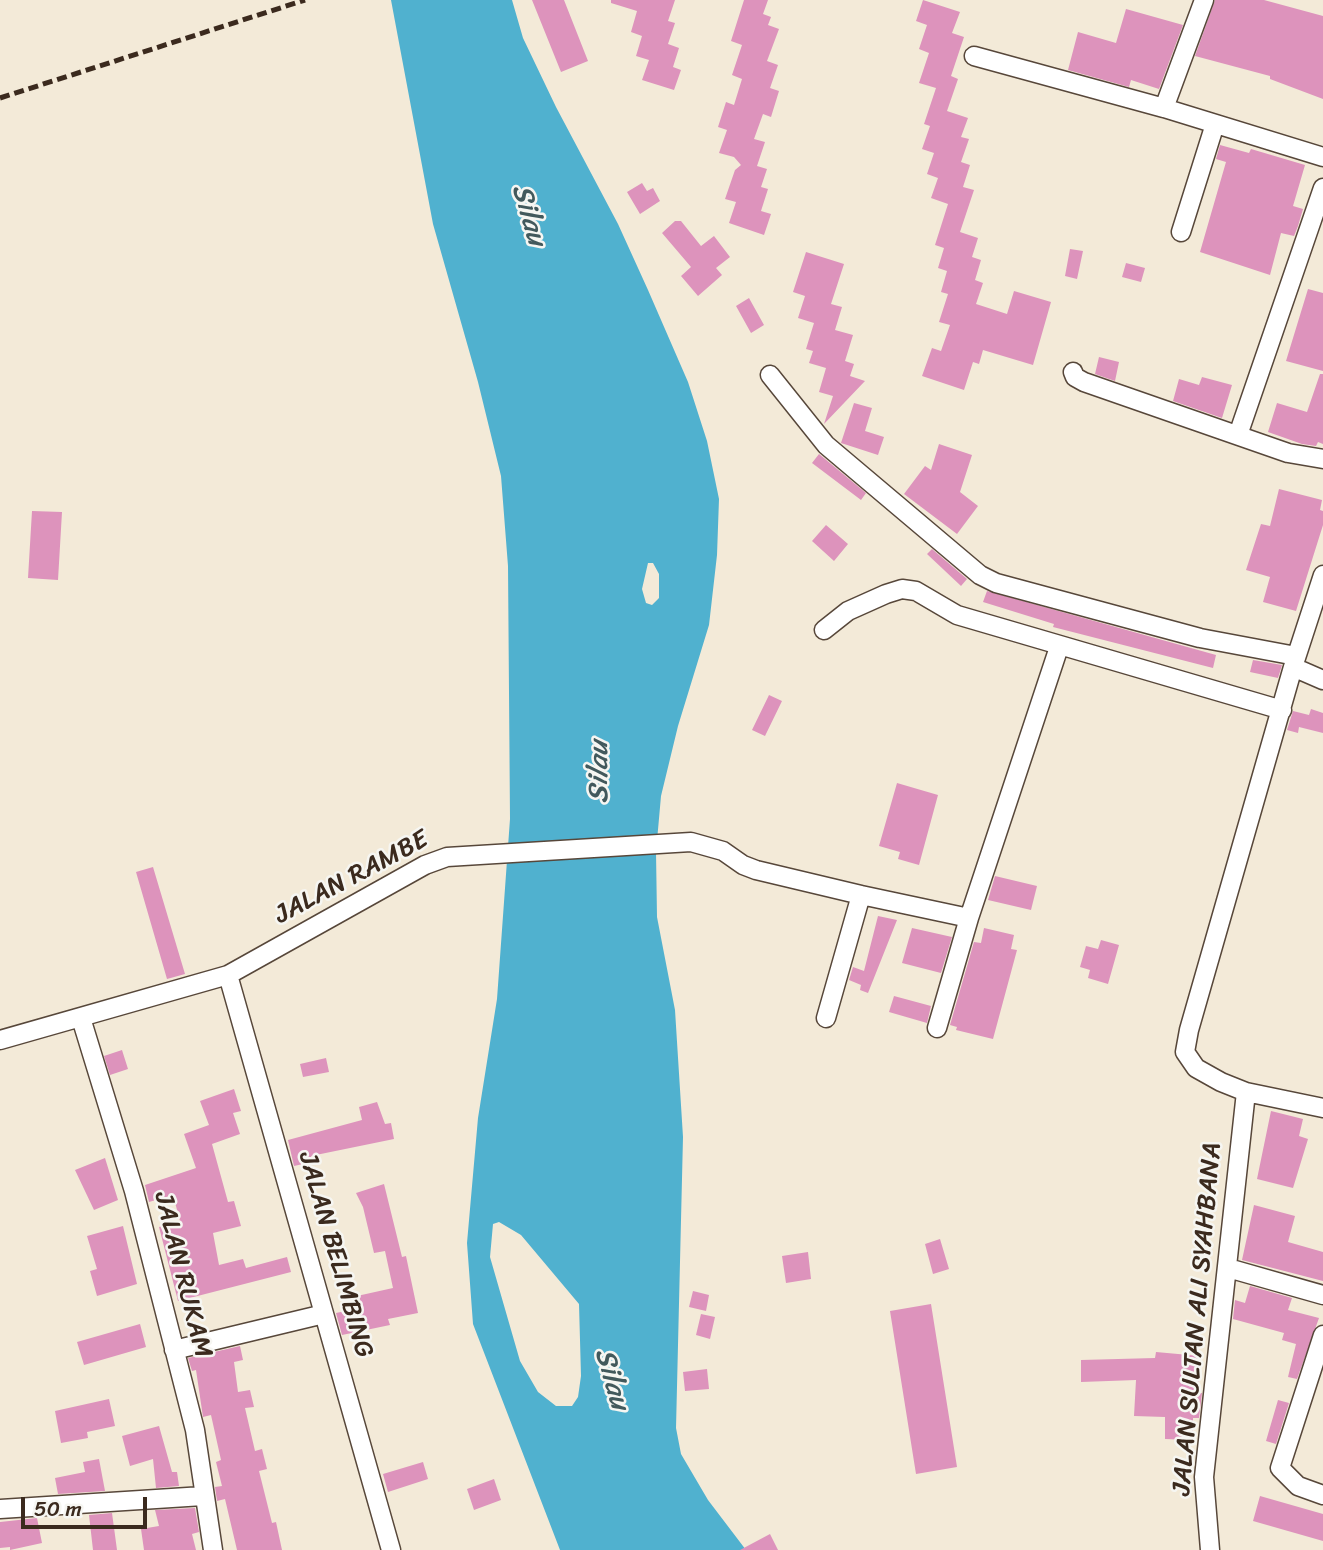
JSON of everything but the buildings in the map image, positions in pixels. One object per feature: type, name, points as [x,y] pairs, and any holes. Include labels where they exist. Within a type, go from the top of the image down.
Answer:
[{"type":"street","points":[[1164,108],[1204,0]]},
{"type":"street","points":[[974,56],[1164,108],[1323,157]]},
{"type":"street","points":[[1181,232],[1215,124]]},
{"type":"street","points":[[1237,435],[1323,188]]},
{"type":"street","points":[[1073,372],[1075,377],[1084,382],[1288,453],[1323,459]]},
{"type":"street","points":[[770,375],[826,445],[980,575],[996,583],[1295,661],[1323,680]]},
{"type":"street","points":[[1323,575],[1295,661],[1189,1030],[1185,1052],[1196,1068],[1246,1092],[1323,1108]]},
{"type":"street","points":[[824,631],[848,611],[902,589],[916,591],[957,615],[1282,710]]},
{"type":"street","points":[[937,1028],[970,918],[1059,647]]},
{"type":"street","name":"JALAN RAMBE","points":[[0,1040],[228,975],[425,865],[446,857],[691,842],[723,851],[743,865],[756,870],[970,918]]},
{"type":"street","points":[[826,1018],[861,895]]},
{"type":"street","name":"JALAN BELIMBING","points":[[228,975],[391,1550]]},
{"type":"street","name":"JALAN RUKAM","points":[[81,1017],[134,1191],[195,1430],[213,1550]]},
{"type":"street","name":"JALAN SULTAN ALI SYAHBANA","points":[[1210,1550],[1205,1477],[1246,1092]]},
{"type":"street","points":[[1228,1268],[1323,1295]]},
{"type":"street","points":[[174,1350],[324,1314]]},
{"type":"street","points":[[1323,1335],[1280,1468],[1298,1486],[1323,1495]]},
{"type":"street","points":[[0,1510],[203,1496]]},
{"type":"water","name":"Silau","points":[[391,0],[512,0],[523,38],[618,224],[688,382],[707,441],[719,499],[717,555],[709,625],[678,726],[661,796],[656,852],[657,917],[675,1010],[683,1137],[676,1428],[681,1454],[708,1500],[746,1550],[560,1550],[473,1324],[467,1243],[478,1118],[497,999],[510,819],[508,566],[501,476],[478,382],[433,224]],"holes":[[[648,563],[653,563],[659,574],[659,598],[652,605],[646,603],[642,589]],[[499,1222],[521,1235],[579,1304],[581,1376],[578,1397],[572,1406],[556,1406],[538,1392],[520,1361],[490,1257],[493,1224]]]},
{"type":"railway","points":[[0,98],[305,0]]}]
